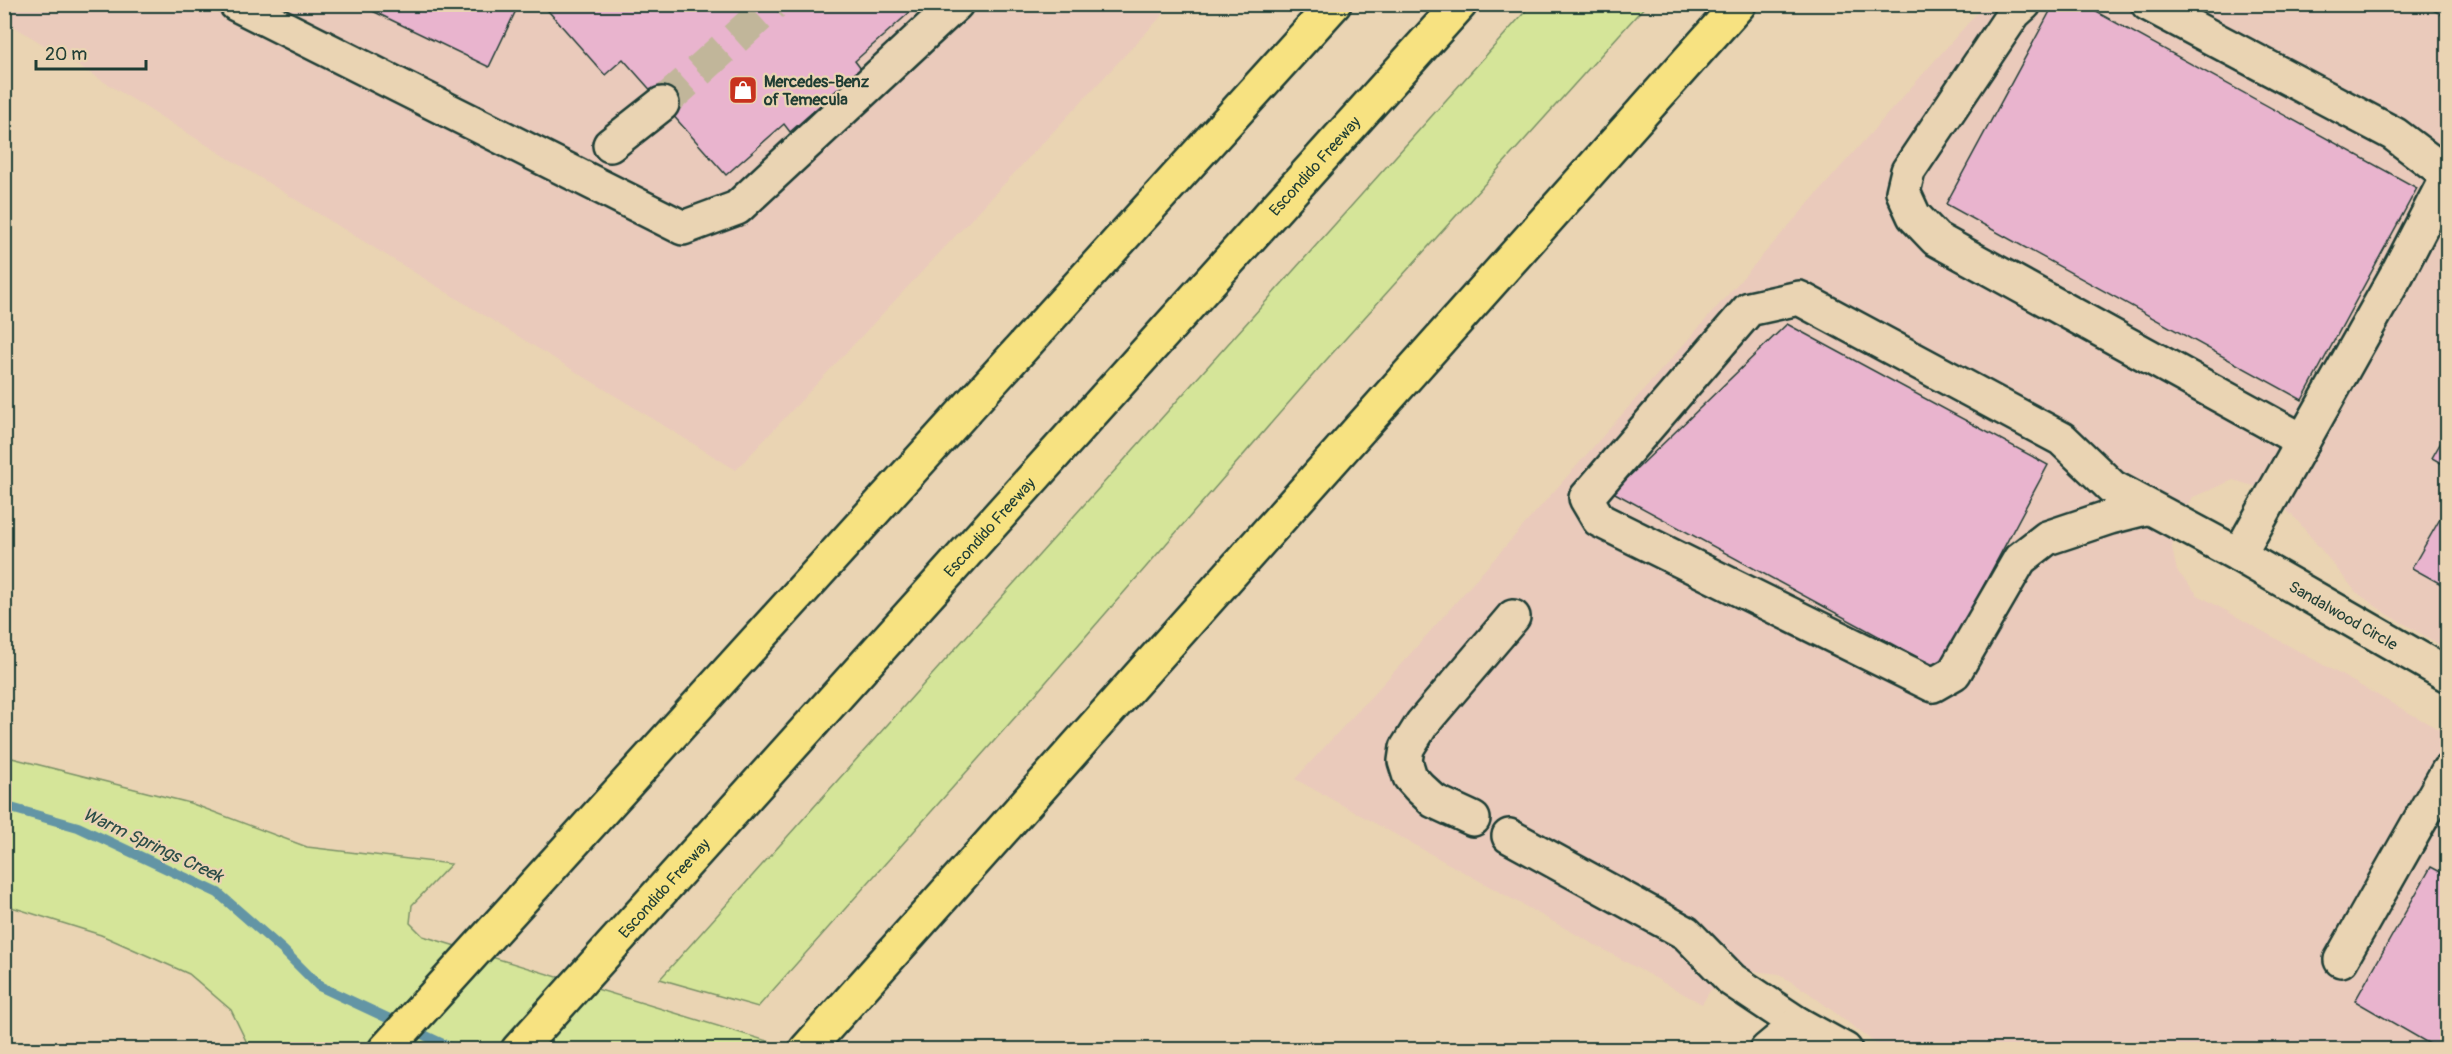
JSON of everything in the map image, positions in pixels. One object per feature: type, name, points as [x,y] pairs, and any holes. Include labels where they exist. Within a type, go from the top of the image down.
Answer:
[{"type":"highway","points":[[385,1050],[1334,4]]},
{"type":"highway","name":"Escondido Freeway","points":[[518,1050],[1460,4]]},
{"type":"highway","points":[[806,1050],[1739,4]]},
{"type":"street","points":[[256,9],[683,228],[737,208],[956,4]]},
{"type":"street","points":[[2024,4],[2014,13],[1908,171],[1904,192],[1914,216],[1936,239],[2303,441]]},
{"type":"street","points":[[2148,4],[2394,134],[2443,171],[2445,181],[2402,264],[2239,555]]},
{"type":"street","points":[[610,145],[662,104]]},
{"type":"street","name":"Sandalwood Circle","points":[[2150,507],[2110,517],[2047,538],[2020,559],[1954,673],[1933,685],[1599,520],[1586,498],[1749,309],[1799,298],[2062,439],[2112,487],[2150,507],[2239,555],[2448,675]]},
{"type":"street","points":[[1473,819],[1434,801],[1419,787],[1410,777],[1405,761],[1407,748],[1422,724],[1513,617]]},
{"type":"street","points":[[2341,960],[2448,771]]},
{"type":"street","points":[[1509,836],[1686,933],[1732,980],[1798,1024],[1845,1050]]},
{"type":"street","points":[[1767,1050],[1798,1024]]},
{"type":"shaded area","points":[[4,5],[1172,5],[736,470],[5,21]]},
{"type":"shaded area","points":[[1984,5],[2447,5],[2447,649],[2384,612],[2356,592],[2296,519],[2264,489],[2233,480],[2193,497],[2176,519],[2172,548],[2177,571],[2198,595],[2447,734],[2447,1049],[1883,1049],[1809,993],[1779,974],[1754,971],[1729,977],[1710,991],[1702,1004],[1295,779],[1403,662]]},
{"type":"green space","points":[[1531,5],[1646,5],[1319,368],[1033,697],[758,1007],[660,979]]},
{"type":"green space","points":[[4,756],[190,803],[307,847],[451,864],[412,905],[410,923],[423,936],[793,1049],[250,1049],[231,1010],[189,974],[101,935],[5,905]]},
{"type":"building","points":[[358,4],[519,4],[489,67]]},
{"type":"building","name":"Mercedes-Benz of Temecula","points":[[542,4],[919,4],[855,61],[861,69],[790,132],[784,124],[726,175],[623,59],[605,75]]},
{"type":"building","points":[[2054,4],[2082,4],[2417,188],[2302,400],[1946,204]]},
{"type":"building","points":[[2422,4],[2448,4],[2448,18]]},
{"type":"building","points":[[1787,324],[2048,465],[1939,669],[1613,492]]},
{"type":"building","points":[[2448,430],[2448,467],[2432,458]]},
{"type":"building","points":[[2448,505],[2448,588],[2412,568]]},
{"type":"building","points":[[2431,867],[2448,876],[2448,1050],[2440,1050],[2355,1001]]},
{"type":"waterway","name":"Warm Springs Creek","points":[[4,806],[78,827],[218,893],[283,950],[319,986],[456,1050]]},
{"type":"tunnel","points":[[662,104],[773,4]]},
{"type":"place","name":"Mercedes-Benz of Temecula","points":[[743,90]]}]
